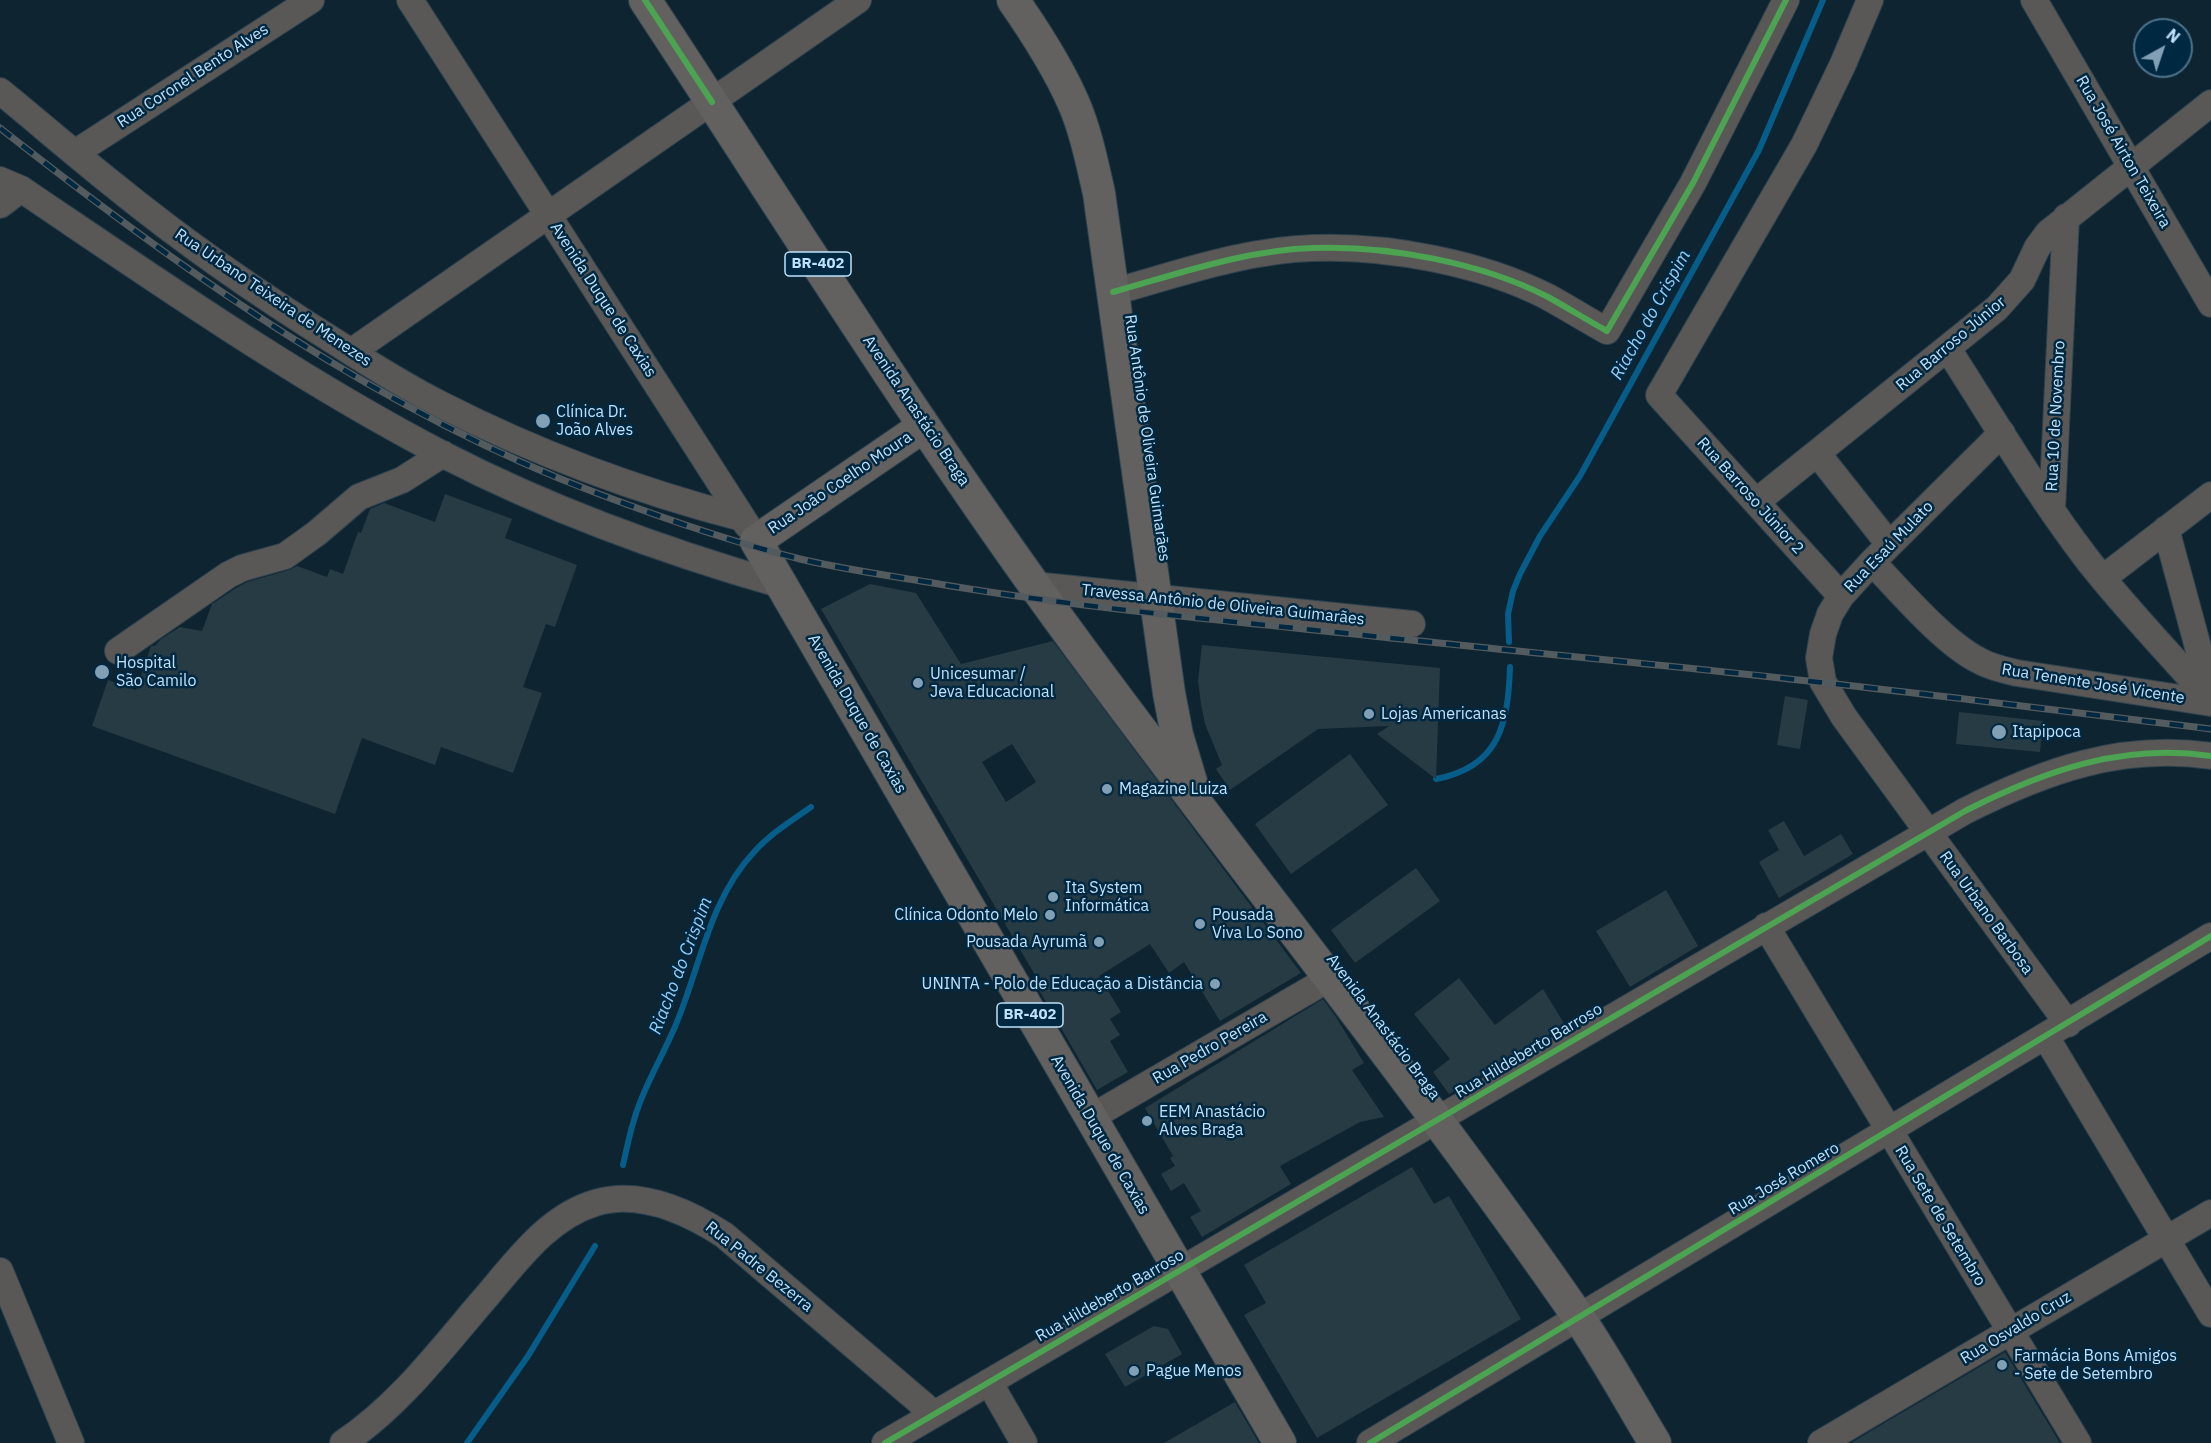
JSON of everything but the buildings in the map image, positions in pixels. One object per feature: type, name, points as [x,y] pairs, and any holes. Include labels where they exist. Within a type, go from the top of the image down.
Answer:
[{"type":"main road","name":"Avenida Anastácio Braga","points":[[645,0],[924,426],[1034,585],[1437,1121],[1579,1318],[1655,1443]]},
{"type":"main road","name":"Rua Antônio de Oliveira Guimarães","points":[[1013,0],[1043,45],[1078,116],[1089,148],[1113,292],[1156,605]]},
{"type":"main road","name":"Rua João Coelho Moura","points":[[749,530],[924,426]]},
{"type":"main road","name":"Avenida Duque de Caxias","points":[[749,530],[1280,1443]]},
{"type":"main road","name":"Avenida Anastácio Braga","points":[[1156,605],[1177,735],[1188,773],[1203,811]]},
{"type":"street","name":"Rua Coronel Bento Alves","points":[[75,153],[311,0]]},
{"type":"street","name":"Avenida Duque de Caxias","points":[[410,0],[749,530]]},
{"type":"street","points":[[351,352],[858,0]]},
{"type":"street","points":[[1113,292],[1204,266],[1250,256],[1313,248],[1380,251],[1441,260],[1497,276],[1547,296],[1607,332],[1693,183],[1786,0]]},
{"type":"street","name":"Rua Barroso Júnior 2","points":[[1841,596],[1659,395],[1804,145],[1843,64],[1870,0]]},
{"type":"street","name":"Rua José Airton Teixeira","points":[[2034,0],[2211,304]]},
{"type":"street","name":"Rua Urbano Teixeira de Menezes","points":[[0,91],[115,186],[199,250],[296,318],[351,352],[442,405],[549,455],[749,530]]},
{"type":"street","name":"Rua Barroso Júnior","points":[[1756,502],[1997,308],[2016,288],[2042,241],[2066,217],[2133,167],[2211,103]]},
{"type":"street","points":[[0,170],[10,184],[251,342],[346,400],[443,454],[521,492],[581,517],[686,556],[782,585]]},
{"type":"street","points":[[0,205],[10,184]]},
{"type":"street","name":"Rua 10 de Novembro","points":[[2066,217],[2052,510],[2103,578],[2211,702]]},
{"type":"street","points":[[1948,349],[2052,510]]},
{"type":"street","name":"Rua Esaú Mulato","points":[[1823,682],[1819,658],[1822,634],[1841,596],[1880,553],[2002,433]]},
{"type":"street","name":"Rua Tenente José Vicente","points":[[1817,453],[1880,553],[1953,642],[1976,659],[1989,666],[2017,673],[2211,702]]},
{"type":"street","points":[[118,651],[228,575],[242,568],[285,556],[317,533],[359,497],[402,480],[443,454]]},
{"type":"street","points":[[2103,578],[2211,495]]},
{"type":"street","points":[[2166,529],[2211,695]]},
{"type":"street","name":"Travessa Antônio de Oliveira Guimarães","points":[[1034,585],[1156,605],[1412,624]]},
{"type":"street","name":"Rua Urbano Barbosa","points":[[1823,682],[1844,717],[1927,833],[2068,1024]]},
{"type":"street","name":"Rua Hildeberto Barroso","points":[[885,1443],[1965,811],[2025,782],[2106,758],[2151,752],[2211,756]]},
{"type":"street","name":"Rua Sete de Setembro","points":[[1766,926],[2078,1443]]},
{"type":"street","name":"Rua José Romero","points":[[1370,1443],[2211,936]]},
{"type":"street","name":"Rua Pedro Pereira","points":[[1090,1118],[1330,978]]},
{"type":"street","points":[[2046,1037],[2211,1314]]},
{"type":"street","name":"Rua Padre Bezerra","points":[[343,1443],[378,1416],[401,1394],[520,1258],[555,1223],[568,1214],[596,1203],[624,1199],[664,1205],[697,1219],[736,1245],[934,1414]]},
{"type":"street","name":"Rua Osvaldo Cruz","points":[[1821,1443],[2211,1213]]},
{"type":"street","points":[[0,1271],[71,1443]]},
{"type":"street","points":[[989,1382],[1024,1443]]},
{"type":"waterway","name":"Riacho do Crispim","points":[[1509,642],[1508,614],[1513,591],[1520,574],[1540,536],[1580,476],[1759,150],[1823,0]]},
{"type":"waterway","name":"Riacho do Crispim","points":[[1436,779],[1474,765],[1487,754],[1502,725],[1509,688],[1510,667]]},
{"type":"waterway","name":"Riacho do Crispim","points":[[623,1165],[639,1104],[674,1029],[706,937],[726,892],[738,871],[760,845],[811,807]]},
{"type":"waterway","name":"Riacho do Crispim","points":[[467,1443],[528,1356],[595,1246]]},
{"type":"railway","points":[[0,128],[69,182],[212,285],[361,380],[518,461],[599,494],[749,545],[816,563],[864,572],[1097,607],[1770,677],[2211,729]]},
{"type":"cycle path","points":[[645,0],[712,102]]},
{"type":"cycle path","points":[[1113,292],[1212,264],[1262,253],[1313,248],[1372,250],[1434,259],[1494,275],[1548,297],[1607,331],[1693,183],[1786,0]]},
{"type":"cycle path","points":[[885,1443],[1965,811],[2054,773],[2114,757],[2146,753],[2211,756]]},
{"type":"cycle path","points":[[1370,1443],[2211,936]]},
{"type":"place","name":"Clínica Dr. João Alves","points":[[543,421]]},
{"type":"place","name":"Hospital São Camilo","points":[[102,672]]},
{"type":"place","name":"Unicesumar / Jeva Educacional","points":[[918,683]]},
{"type":"place","name":"Lojas Americanas","points":[[1369,714]]},
{"type":"place","name":"Itapipoca","points":[[1999,732]]},
{"type":"place","name":"Magazine Luiza","points":[[1107,789]]},
{"type":"place","name":"Ita System Informática","points":[[1053,897]]},
{"type":"place","name":"Clínica Odonto Melo","points":[[1050,915]]},
{"type":"place","name":"Pousada Viva Lo Sono","points":[[1200,924]]},
{"type":"place","name":"Pousada Ayrumã","points":[[1099,942]]},
{"type":"place","name":"UNINTA - Polo de Educação a Distância","points":[[1215,984]]},
{"type":"place","name":"EEM Anastácio Alves Braga","points":[[1147,1121]]},
{"type":"place","name":"Farmácia Bons Amigos - Sete de Setembro","points":[[2002,1365]]},
{"type":"place","name":"Pague Menos","points":[[1134,1371]]}]
